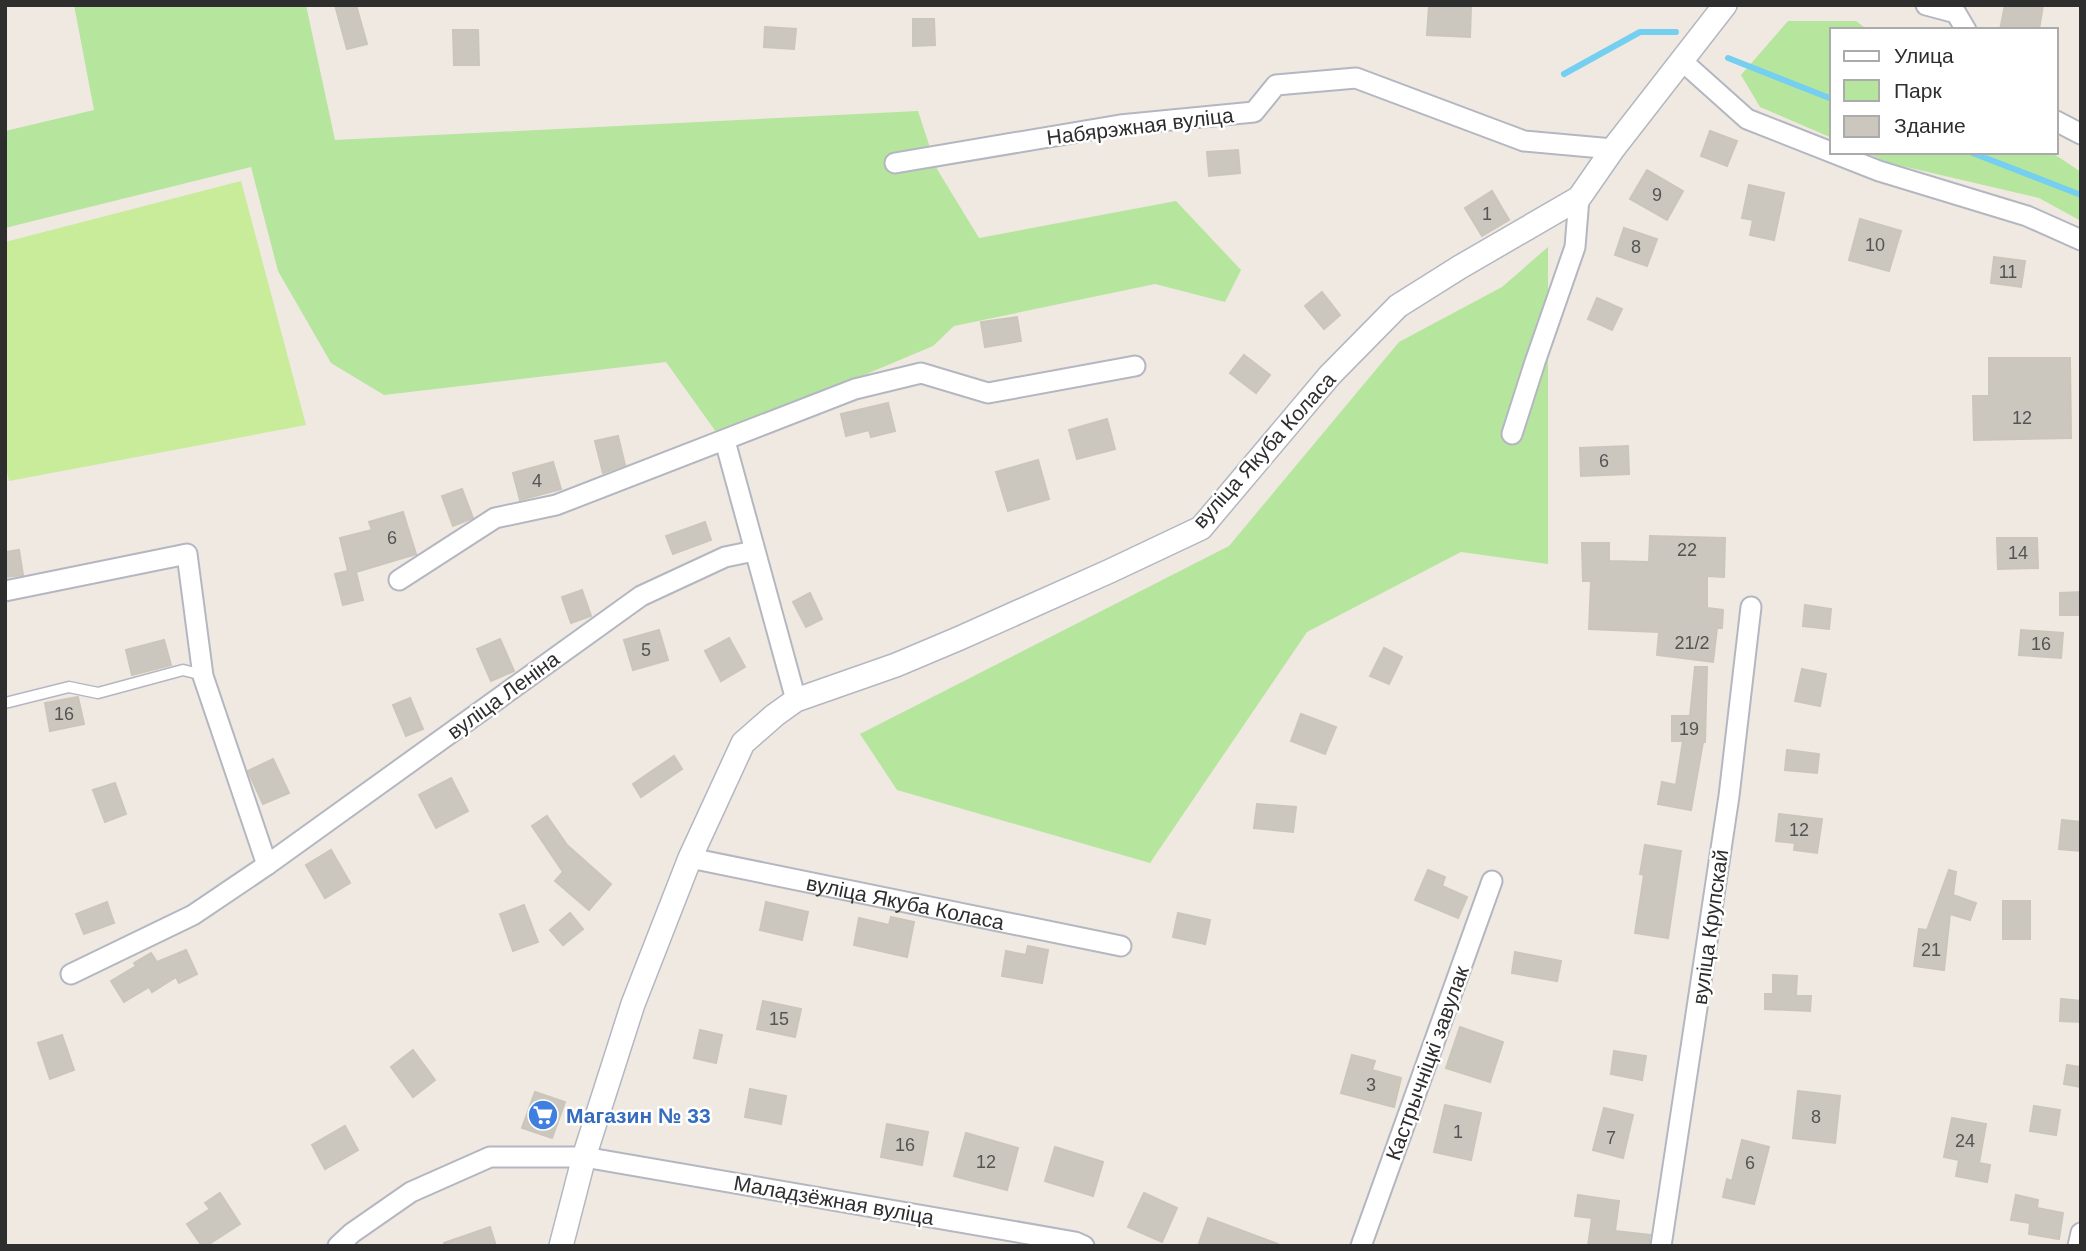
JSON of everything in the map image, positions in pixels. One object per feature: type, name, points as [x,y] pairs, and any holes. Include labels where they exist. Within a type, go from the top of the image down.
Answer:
[{"type":"street","name":"вуліца Якуба Коласа","points":[[561,1246],[584,1157],[633,1004],[690,858],[743,743],[796,700],[896,665],[960,638],[1111,572],[1201,528],[1330,375],[1398,306],[1579,198],[1725,5]]},
{"type":"street","points":[[1926,5],[1956,13],[1965,28]]},
{"type":"street","points":[[1681,60],[1747,119],[1830,152]]},
{"type":"street","name":"Набярэжная вуліца","points":[[895,163],[1120,125],[1254,112],[1276,85],[1356,78],[1524,141],[1614,149]]},
{"type":"street","points":[[2058,122],[2081,134]]},
{"type":"street","points":[[1834,154],[1879,172],[2027,216],[2081,240]]},
{"type":"street","points":[[1512,434],[1575,247],[1579,198]]},
{"type":"street","points":[[399,580],[495,518],[556,505],[855,389],[921,373],[988,393],[1135,366]]},
{"type":"street","points":[[724,441],[796,700]]},
{"type":"street","name":"вуліца Леніна","points":[[71,974],[192,915],[267,865],[641,596],[725,556],[754,551]]},
{"type":"street","points":[[5,591],[187,554],[203,676],[267,865]]},
{"type":"street","name":"вуліца Крупскай","points":[[1661,1246],[1729,796],[1751,607]]},
{"type":"street","name":"вуліца Якуба Коласа","points":[[690,858],[1121,946]]},
{"type":"street","name":"Кастрычніцкі завулак","points":[[1361,1246],[1492,881]]},
{"type":"street","points":[[338,1246],[352,1233],[411,1192],[490,1157],[584,1157]]},
{"type":"street","name":"Маладзёжная вуліца","points":[[584,1157],[1075,1242],[1084,1246]]},
{"type":"street","points":[[2078,1246],[2081,1233]]},
{"type":"lane","points":[[5,703],[69,687],[98,693],[183,670],[203,676]]},
{"type":"green space","points":[[74,5],[306,5],[335,140],[918,111],[937,169],[979,238],[1176,201],[1241,270],[1225,302],[1155,284],[954,326],[933,346],[719,436],[666,362],[384,395],[331,363],[278,271],[251,167],[5,228],[5,131],[94,110]]},
{"type":"green space","points":[[1788,21],[1856,21],[1865,28],[1830,28],[1830,137],[1760,107],[1741,75]]},
{"type":"green space","points":[[1869,154],[2054,154],[2081,172],[2081,221],[2039,198],[1889,163]]},
{"type":"green space","points":[[241,181],[306,425],[9,481],[5,463],[5,242]]},
{"type":"green space","points":[[1548,247],[1548,564],[1461,552],[1307,632],[1150,863],[897,790],[860,734],[1229,546],[1399,342],[1502,287]]},
{"type":"building","points":[[335,5],[356,5],[367,44],[347,49]]},
{"type":"building","points":[[1429,5],[1471,5],[1470,37],[1427,35]]},
{"type":"building","points":[[2005,5],[2043,5],[2039,28],[2000,28]]},
{"type":"building","points":[[913,19],[934,19],[935,45],[913,46]]},
{"type":"building","points":[[765,27],[796,29],[794,49],[764,47]]},
{"type":"building","points":[[453,30],[478,30],[479,65],[454,65]]},
{"type":"building","points":[[1710,131],[1737,141],[1727,166],[1701,156]]},
{"type":"building","points":[[1238,150],[1240,173],[1209,176],[1207,152]]},
{"type":"building","points":[[1647,170],[1683,191],[1667,220],[1630,199]]},
{"type":"building","points":[[1749,185],[1784,193],[1774,240],[1750,235],[1753,220],[1742,218]]},
{"type":"building","points":[[1492,191],[1509,220],[1482,236],[1465,208]]},
{"type":"building","points":[[1860,219],[1901,231],[1889,271],[1849,260]]},
{"type":"building","points":[[1624,228],[1657,239],[1647,266],[1615,255]]},
{"type":"building","points":[[1994,257],[2025,261],[2021,287],[1991,283]]},
{"type":"building","points":[[1322,292],[1340,315],[1324,329],[1305,306]]},
{"type":"building","points":[[1597,298],[1622,309],[1612,330],[1588,319]]},
{"type":"building","points":[[1017,317],[1021,341],[985,347],[981,322]]},
{"type":"building","points":[[1244,355],[1270,375],[1256,393],[1230,373]]},
{"type":"building","points":[[1989,358],[2070,358],[2071,438],[1974,440],[1973,396],[1989,396]]},
{"type":"building","points":[[888,403],[895,431],[871,437],[869,430],[846,436],[841,414]]},
{"type":"building","points":[[1107,419],[1115,449],[1077,459],[1069,430]]},
{"type":"building","points":[[618,436],[625,465],[603,473],[595,441]]},
{"type":"building","points":[[1628,446],[1629,474],[1581,476],[1580,448]]},
{"type":"building","points":[[1038,460],[1049,499],[1008,511],[996,472]]},
{"type":"building","points":[[553,462],[561,489],[520,500],[513,473]]},
{"type":"building","points":[[462,489],[473,518],[453,526],[442,496]]},
{"type":"building","points":[[403,512],[416,554],[356,572],[363,600],[343,605],[335,574],[348,571],[340,538],[372,530],[369,522]]},
{"type":"building","points":[[705,522],[711,540],[673,554],[666,536]]},
{"type":"building","points":[[1650,536],[1725,538],[1724,577],[1707,576],[1707,608],[1723,610],[1722,628],[1717,628],[1713,662],[1657,655],[1659,632],[1589,629],[1591,581],[1583,581],[1582,543],[1609,543],[1609,561],[1649,562]]},
{"type":"building","points":[[1997,538],[2037,538],[2038,568],[1998,569]]},
{"type":"building","points":[[19,550],[23,575],[5,577],[5,552]]},
{"type":"building","points":[[582,590],[591,616],[571,623],[562,597]]},
{"type":"building","points":[[2081,592],[2081,615],[2060,615],[2060,593]]},
{"type":"building","points":[[810,593],[822,619],[806,627],[793,602]]},
{"type":"building","points":[[1805,605],[1831,609],[1829,629],[1803,626]]},
{"type":"building","points":[[659,630],[668,660],[633,670],[624,640]]},
{"type":"building","points":[[2021,630],[2063,633],[2061,658],[2019,655]]},
{"type":"building","points":[[729,638],[745,667],[721,681],[705,651]]},
{"type":"building","points":[[500,639],[514,671],[491,681],[477,649]]},
{"type":"building","points":[[164,640],[171,665],[132,675],[126,650]]},
{"type":"building","points":[[1384,648],[1402,657],[1389,684],[1370,676]]},
{"type":"building","points":[[1695,667],[1707,667],[1705,742],[1691,810],[1658,804],[1662,782],[1676,785],[1683,741],[1672,741],[1672,716],[1690,716]]},
{"type":"building","points":[[1802,669],[1826,674],[1820,706],[1795,701]]},
{"type":"building","points":[[78,697],[84,724],[50,731],[45,703]]},
{"type":"building","points":[[410,698],[423,729],[406,736],[393,705]]},
{"type":"building","points":[[1301,714],[1336,727],[1325,754],[1291,741]]},
{"type":"building","points":[[1787,750],[1819,754],[1817,773],[1785,770]]},
{"type":"building","points":[[674,756],[682,769],[641,797],[633,784]]},
{"type":"building","points":[[273,759],[289,793],[263,804],[248,771]]},
{"type":"building","points":[[451,778],[468,811],[436,828],[419,795]]},
{"type":"building","points":[[115,783],[126,814],[105,822],[93,790]]},
{"type":"building","points":[[1257,804],[1296,807],[1293,832],[1254,828]]},
{"type":"building","points":[[1779,814],[1822,819],[1817,853],[1794,850],[1795,843],[1776,841]]},
{"type":"building","points":[[547,816],[567,845],[611,884],[589,910],[555,881],[563,872],[532,826]]},
{"type":"building","points":[[2062,820],[2081,822],[2081,851],[2059,849]]},
{"type":"building","points":[[1645,845],[1681,851],[1668,938],[1635,933],[1644,875],[1640,874]]},
{"type":"building","points":[[331,850],[350,883],[325,898],[306,865]]},
{"type":"building","points":[[1428,870],[1445,877],[1442,886],[1467,897],[1458,918],[1415,900]]},
{"type":"building","points":[[1949,870],[1956,872],[1953,895],[1976,903],[1970,920],[1950,914],[1944,970],[1914,966],[1919,929],[1927,930]]},
{"type":"building","points":[[2003,901],[2030,901],[2030,939],[2003,939]]},
{"type":"building","points":[[107,902],[114,923],[84,934],[76,914]]},
{"type":"building","points":[[766,902],[808,912],[802,940],[760,930]]},
{"type":"building","points":[[524,905],[538,942],[513,951],[500,914]]},
{"type":"building","points":[[570,913],[583,929],[563,945],[550,930]]},
{"type":"building","points":[[1178,913],[1210,920],[1205,944],[1173,937]]},
{"type":"building","points":[[891,917],[914,922],[907,957],[854,945],[859,918],[889,925]]},
{"type":"building","points":[[1028,946],[1048,950],[1042,983],[1002,976],[1006,951],[1026,955]]},
{"type":"building","points":[[186,950],[197,974],[179,983],[176,977],[152,992],[149,987],[124,1002],[111,981],[151,953],[157,962]]},
{"type":"building","points":[[1515,952],[1561,961],[1557,981],[1512,973]]},
{"type":"building","points":[[1773,975],[1797,976],[1796,996],[1811,996],[1810,1011],[1765,1009],[1765,994],[1773,994]]},
{"type":"building","points":[[2061,999],[2081,1001],[2081,1022],[2060,1021]]},
{"type":"building","points":[[763,1001],[801,1009],[795,1037],[757,1029]]},
{"type":"building","points":[[1460,1027],[1503,1042],[1490,1082],[1446,1068]]},
{"type":"building","points":[[700,1030],[722,1035],[716,1063],[694,1058]]},
{"type":"building","points":[[62,1035],[74,1070],[50,1079],[38,1043]]},
{"type":"building","points":[[413,1050],[435,1080],[413,1097],[391,1067]]},
{"type":"building","points":[[1614,1051],[1646,1056],[1642,1080],[1611,1074]]},
{"type":"building","points":[[1352,1055],[1375,1061],[1372,1070],[1401,1078],[1394,1107],[1341,1093]]},
{"type":"building","points":[[2067,1065],[2081,1067],[2081,1087],[2064,1084]]},
{"type":"building","points":[[750,1089],[786,1096],[781,1124],[745,1117]]},
{"type":"building","points":[[1798,1091],[1840,1096],[1835,1143],[1793,1138]]},
{"type":"building","name":"Магазин № 33","points":[[535,1092],[565,1102],[552,1138],[522,1128]]},
{"type":"building","points":[[1445,1105],[1481,1113],[1471,1160],[1434,1152]]},
{"type":"building","points":[[2034,1106],[2060,1110],[2056,1135],[2030,1131]]},
{"type":"building","points":[[1604,1108],[1633,1115],[1623,1158],[1593,1150]]},
{"type":"building","points":[[1952,1118],[1986,1124],[1979,1163],[1990,1165],[1987,1182],[1956,1176],[1959,1160],[1944,1157]]},
{"type":"building","points":[[887,1124],[928,1132],[922,1165],[881,1157]]},
{"type":"building","points":[[345,1126],[358,1150],[325,1169],[312,1145]]},
{"type":"building","points":[[966,1133],[1018,1148],[1007,1190],[954,1176]]},
{"type":"building","points":[[1742,1140],[1769,1147],[1754,1204],[1723,1197],[1727,1179],[1732,1181]]},
{"type":"building","points":[[1055,1147],[1103,1162],[1093,1196],[1045,1181]]},
{"type":"building","points":[[220,1193],[240,1224],[202,1246],[187,1224],[210,1209],[205,1203]]},
{"type":"building","points":[[1144,1193],[1177,1208],[1162,1242],[1128,1227]]},
{"type":"building","points":[[1578,1195],[1619,1201],[1615,1231],[1650,1235],[1649,1246],[1588,1246],[1592,1218],[1575,1216]]},
{"type":"building","points":[[2016,1195],[2038,1200],[2037,1208],[2063,1213],[2059,1239],[2029,1234],[2030,1223],[2011,1220]]},
{"type":"building","points":[[1208,1218],[1278,1244],[1278,1246],[1198,1246]]},
{"type":"building","points":[[490,1227],[496,1246],[444,1246],[444,1243]]},
{"type":"waterway","points":[[1564,74],[1640,32],[1676,32]]},
{"type":"waterway","points":[[1728,58],[1830,98]]},
{"type":"waterway","points":[[1975,154],[2081,195]]},
{"type":"place","name":"Магазин № 33","points":[[543,1115]]}]
